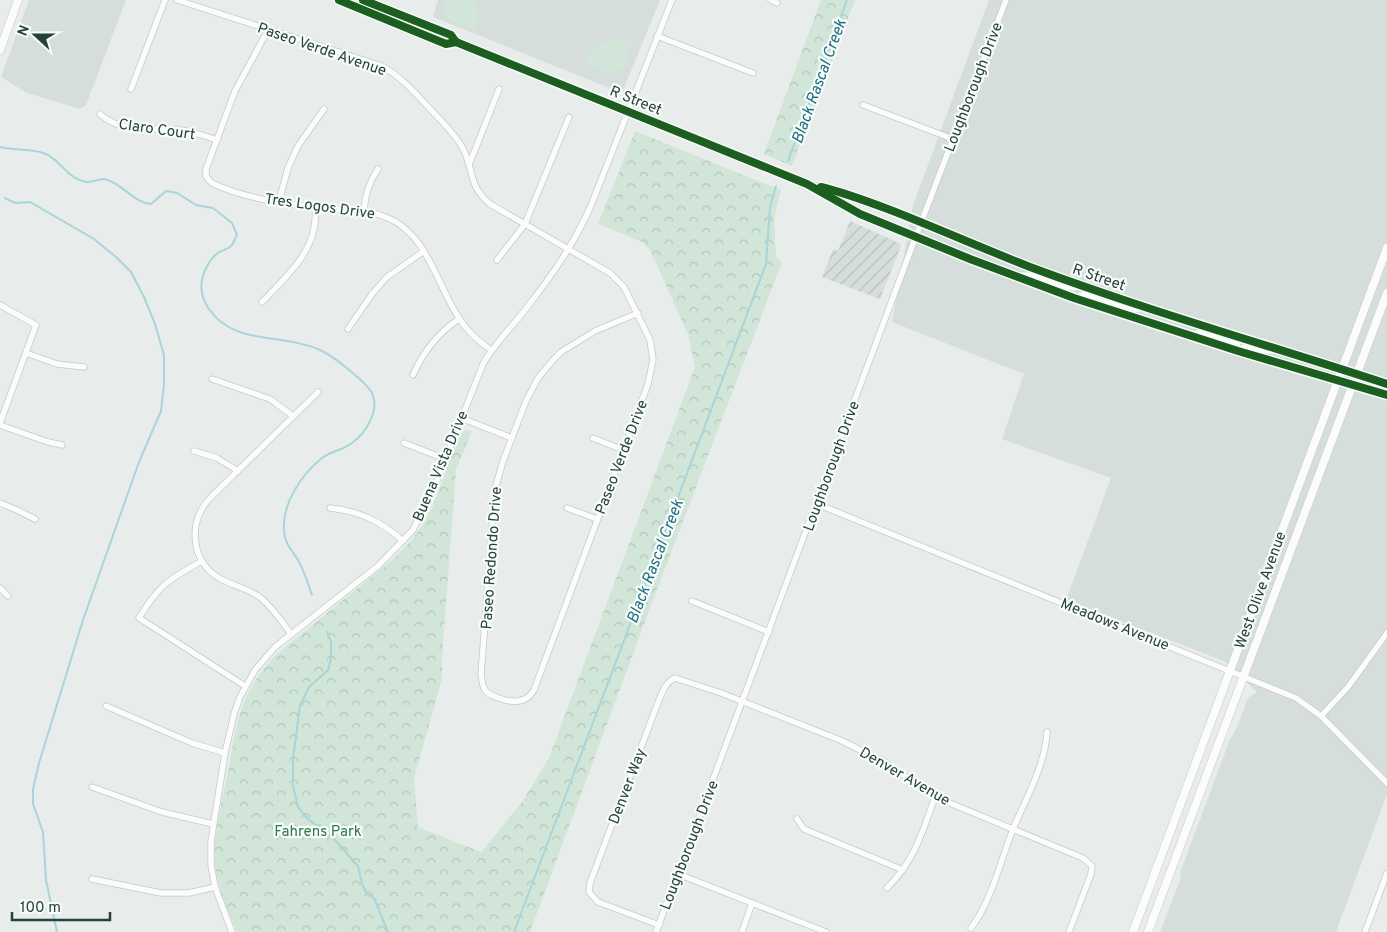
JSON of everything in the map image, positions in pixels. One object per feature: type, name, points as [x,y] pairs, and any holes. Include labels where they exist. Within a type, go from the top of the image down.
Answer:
[{"type":"main road","points":[[0,50],[18,0]]},
{"type":"main road","name":"West Olive Avenue","points":[[1133,932],[1387,248]]},
{"type":"main road","name":"West Olive Avenue","points":[[1148,932],[1387,293]]},
{"type":"street","points":[[131,89],[165,0]]},
{"type":"street","name":"Paseo Verde Avenue","points":[[177,0],[382,66],[394,73],[405,82],[447,128],[462,148],[469,165],[472,183],[483,198],[490,204],[569,249]]},
{"type":"street","name":"R Street","points":[[339,0],[446,44],[456,42]]},
{"type":"street","name":"R Street","points":[[364,0],[451,35],[456,42],[806,184],[860,214],[1018,277],[1074,298],[1238,351],[1387,394]]},
{"type":"street","name":"Buena Vista Drive","points":[[232,932],[215,887],[210,854],[225,753],[234,714],[245,686],[262,660],[291,634],[378,566],[413,530],[445,459],[483,364],[491,350],[527,307],[569,249],[590,208],[672,0]]},
{"type":"street","points":[[770,0],[777,3]]},
{"type":"street","name":"Loughborough Drive","points":[[656,932],[921,222],[1006,0]]},
{"type":"street","points":[[217,140],[235,91],[268,30]]},
{"type":"street","points":[[657,36],[753,73]]},
{"type":"street","points":[[469,165],[500,89]]},
{"type":"street","points":[[863,105],[953,139]]},
{"type":"street","points":[[279,201],[288,168],[298,146],[324,109]]},
{"type":"street","name":"Claro Court","points":[[100,114],[117,126],[179,130],[217,140]]},
{"type":"street","points":[[497,260],[525,224],[569,117]]},
{"type":"street","name":"Tres Logos Drive","points":[[217,140],[206,169],[206,176],[212,184],[240,193],[279,201],[364,210],[397,222],[414,236],[424,251],[459,319],[470,333],[491,350]]},
{"type":"street","points":[[364,210],[364,198],[368,185],[378,169]]},
{"type":"street","name":"R Street","points":[[806,184],[836,190],[994,252],[1143,307],[1342,368],[1387,384]]},
{"type":"street","points":[[262,302],[294,268],[307,250],[313,235],[316,219],[315,206]]},
{"type":"street","name":"Paseo Verde Drive","points":[[534,690],[648,384],[653,360],[650,340],[624,287],[610,273],[569,249]]},
{"type":"street","points":[[348,329],[372,294],[387,278],[424,251]]},
{"type":"street","points":[[1018,277],[1029,275],[1068,288],[1075,287],[1078,284]]},
{"type":"street","points":[[1074,298],[1089,295],[1128,308],[1143,307]]},
{"type":"street","points":[[0,305],[36,325],[0,424],[48,442],[62,445]]},
{"type":"street","name":"Paseo Redondo Drive","points":[[534,690],[522,700],[509,702],[486,692],[483,688],[481,675],[495,490],[503,461],[533,387],[554,359],[595,331],[638,313]]},
{"type":"street","points":[[413,375],[432,343],[442,332],[459,319]]},
{"type":"street","points":[[1181,332],[1190,331],[1232,343],[1237,343],[1241,337]]},
{"type":"street","points":[[1238,351],[1246,347],[1270,351],[1278,349]]},
{"type":"street","points":[[26,353],[58,364],[84,367]]},
{"type":"street","points":[[212,379],[270,399],[293,416]]},
{"type":"street","points":[[291,634],[261,598],[217,577],[202,561],[195,536],[197,519],[206,502],[318,392]]},
{"type":"street","points":[[461,418],[512,438]]},
{"type":"street","points":[[593,438],[623,450]]},
{"type":"street","points":[[404,443],[445,459]]},
{"type":"street","points":[[194,451],[217,458],[238,470]]},
{"type":"street","points":[[0,503],[35,519]]},
{"type":"street","name":"Meadows Avenue","points":[[817,504],[1296,698],[1321,716],[1387,783]]},
{"type":"street","points":[[330,508],[349,510],[362,514],[388,528],[403,541]]},
{"type":"street","points":[[567,508],[597,519]]},
{"type":"street","points":[[202,561],[162,586],[155,593],[139,618],[245,686]]},
{"type":"street","points":[[0,588],[8,596]]},
{"type":"street","points":[[692,602],[769,632]]},
{"type":"street","points":[[1321,716],[1348,687],[1387,633]]},
{"type":"street","name":"Denver Way","points":[[659,925],[598,902],[589,892],[590,882],[657,705],[669,681],[675,678],[686,681],[743,702]]},
{"type":"street","name":"Denver Avenue","points":[[743,702],[845,742],[883,762],[936,797],[1084,858],[1092,866],[1091,874],[1069,932]]},
{"type":"street","points":[[106,706],[192,744],[225,753]]},
{"type":"street","points":[[971,928],[983,911],[1013,829],[1044,755],[1047,732]]},
{"type":"street","points":[[92,787],[162,812],[213,824]]},
{"type":"street","points":[[887,888],[903,870],[915,852],[936,797]]},
{"type":"street","points":[[797,819],[804,829],[903,870]]},
{"type":"street","points":[[1365,932],[1387,873]]},
{"type":"street","points":[[678,874],[825,932]]},
{"type":"street","points":[[92,879],[162,893],[189,893],[215,887]]},
{"type":"street","points":[[742,932],[752,903]]},
{"type":"shaded area","points":[[29,0],[126,0],[86,105],[80,109],[27,93],[1,77]]},
{"type":"shaded area","points":[[438,0],[660,0],[622,93],[433,17]]},
{"type":"shaded area","points":[[989,0],[1387,0],[1387,794],[1336,932],[1160,932],[1229,742],[1238,725],[1248,698],[1257,692],[1224,661],[1066,600],[1111,478],[1002,439],[1024,374],[892,322],[913,205]]},
{"type":"shaded area","points":[[850,221],[899,243],[901,246],[880,299],[822,277],[833,249],[838,251]]},
{"type":"green space","points":[[447,0],[475,0],[479,16],[476,30],[448,19],[444,8]]},
{"type":"green space","points":[[821,0],[855,0],[792,166],[764,154]]},
{"type":"green space","points":[[615,39],[633,42],[623,68],[612,74],[584,63],[596,46]]},
{"type":"green space","name":"Fahrens Park","points":[[635,131],[781,190],[774,219],[776,256],[782,262],[653,600],[530,932],[237,932],[220,890],[215,863],[215,840],[234,738],[240,713],[249,691],[266,666],[277,654],[391,561],[411,541],[432,508],[460,435],[465,430],[472,431],[456,469],[442,679],[414,778],[418,827],[481,852],[522,802],[549,758],[695,367],[688,334],[650,250],[642,242],[598,224]]},
{"type":"waterway","name":"Black Rascal Creek","points":[[788,161],[847,0]]},
{"type":"waterway","points":[[0,147],[46,154],[69,174],[80,180],[86,182],[108,180],[145,203],[151,204],[166,191],[177,193],[196,205],[213,208],[232,223],[237,235],[231,246],[219,252],[212,259],[204,273],[202,292],[209,309],[219,321],[245,334],[306,345],[320,350],[348,369],[369,388],[374,400],[374,407],[367,427],[357,439],[322,458],[307,472],[295,490],[286,510],[284,520],[285,539],[300,564],[312,595]]},
{"type":"waterway","name":"Black Rascal Creek","points":[[514,932],[766,264],[770,207],[776,186]]},
{"type":"waterway","points":[[5,198],[15,203],[30,202],[94,239],[116,257],[131,272],[144,297],[155,324],[164,355],[164,384],[161,411],[139,462],[83,620],[39,763],[33,789],[33,804],[43,832],[46,880],[57,932]]},
{"type":"waterway","points":[[327,632],[331,642],[331,659],[328,670],[309,687],[300,706],[293,759],[293,786],[298,807],[308,819],[333,838],[358,866],[362,884],[367,894],[374,898],[388,932]]},
{"type":"cycle path","points":[[339,0],[446,44],[456,42]]},
{"type":"cycle path","points":[[363,0],[451,35],[456,42],[807,184],[860,214],[970,259],[1074,298],[1238,351],[1387,395]]},
{"type":"cycle path","points":[[821,187],[893,211],[1074,283],[1387,384]]}]
